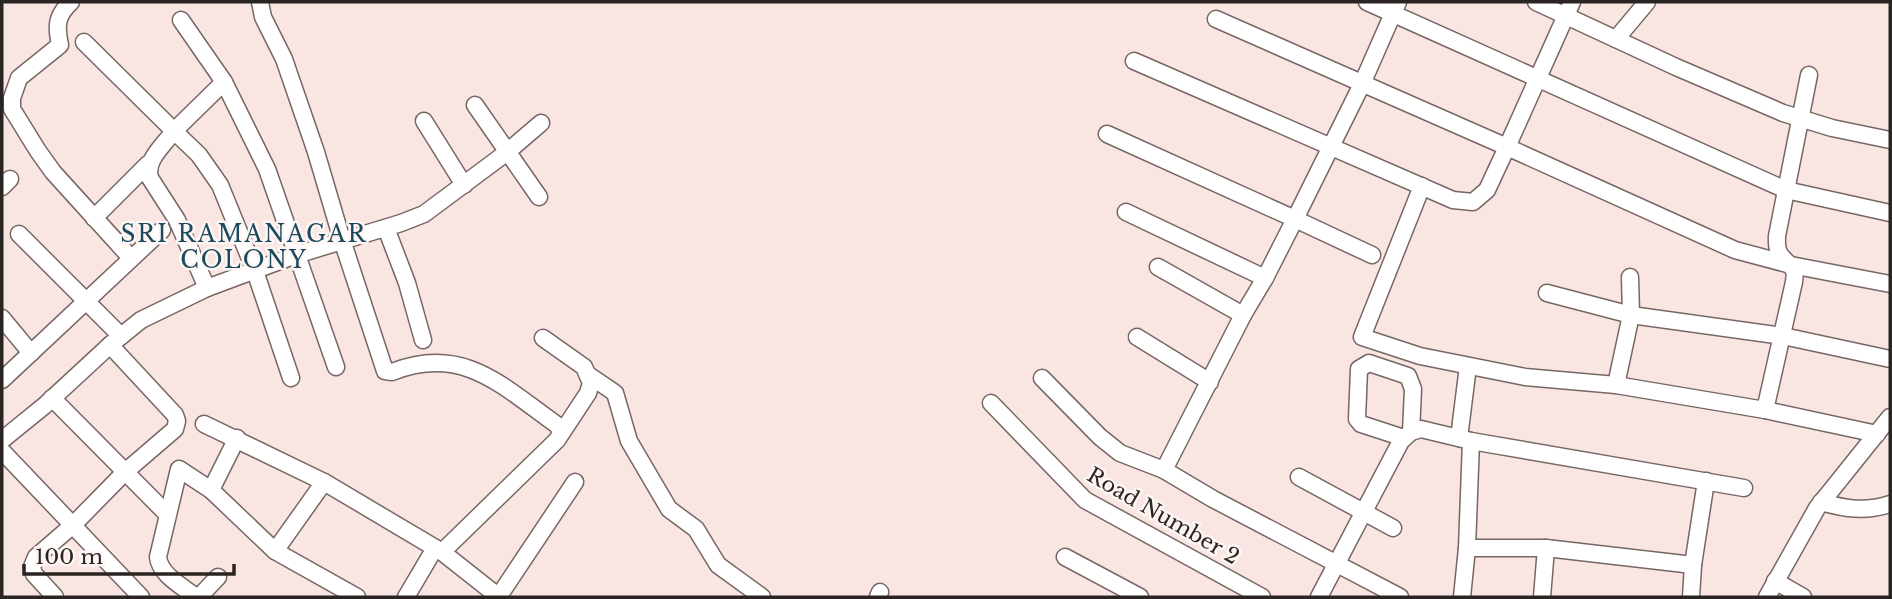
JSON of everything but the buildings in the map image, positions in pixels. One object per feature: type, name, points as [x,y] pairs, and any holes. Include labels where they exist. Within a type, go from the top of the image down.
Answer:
[{"type":"street","points":[[71,2],[60,12],[56,26],[60,45],[19,78],[12,98],[12,109],[45,162],[131,258]]},
{"type":"street","points":[[260,2],[263,17],[284,59],[316,152],[385,371],[392,372],[433,362],[470,367],[492,379],[562,432]]},
{"type":"street","points":[[1367,2],[1395,7],[1537,79],[1786,190],[1890,213]]},
{"type":"street","points":[[1536,2],[1568,8],[1616,38],[1676,67],[1801,120],[1890,140]]},
{"type":"street","points":[[1616,38],[1647,2]]},
{"type":"street","points":[[1164,470],[1332,147],[1395,7]]},
{"type":"street","points":[[1134,61],[1453,200],[1474,202],[1487,190],[1568,8]]},
{"type":"street","points":[[1216,19],[1735,250],[1791,265],[1890,284]]},
{"type":"street","points":[[181,20],[224,82],[267,169],[336,367]]},
{"type":"street","points":[[84,42],[199,155],[220,185],[255,271],[291,378]]},
{"type":"street","points":[[1766,410],[1795,271],[1781,259],[1776,250],[1776,236],[1809,75]]},
{"type":"street","points":[[94,218],[148,164],[174,131],[224,82]]},
{"type":"street","points":[[475,104],[539,197]]},
{"type":"street","points":[[424,121],[464,185]]},
{"type":"street","points":[[2,440],[141,320],[207,288],[296,255],[424,214],[508,152],[541,123]]},
{"type":"street","points":[[1107,134],[1373,255]]},
{"type":"street","points":[[148,164],[150,178],[177,220],[207,288]]},
{"type":"street","points":[[1422,186],[1362,337],[1420,356],[1525,377],[1616,385],[1766,410],[1877,434]]},
{"type":"street","points":[[1126,212],[1265,278]]},
{"type":"street","points":[[386,228],[407,284],[423,340]]},
{"type":"street","points":[[2,380],[162,230]]},
{"type":"street","points":[[19,234],[86,302],[177,421],[175,429],[125,472],[73,525],[36,557],[32,567],[34,574],[55,597]]},
{"type":"street","points":[[1157,267],[1243,315]]},
{"type":"street","points":[[1616,385],[1631,315],[1630,277]]},
{"type":"street","points":[[1547,293],[1631,315],[1783,336],[1890,359]]},
{"type":"street","points":[[2,318],[31,353]]},
{"type":"street","points":[[1137,337],[1210,382]]},
{"type":"street","points":[[543,338],[615,393],[629,441],[670,509],[696,529],[718,565],[762,597]]},
{"type":"street","points":[[1319,597],[1408,435],[1413,388],[1408,376],[1369,363],[1359,369],[1357,419],[1361,424],[1408,435],[1421,429],[1465,440],[1744,488]]},
{"type":"street","points":[[1462,597],[1467,548],[1465,440],[1468,366]]},
{"type":"street","points":[[406,597],[438,550],[562,432],[588,393],[590,376]]},
{"type":"street","points":[[1042,378],[1119,453],[1164,470],[1336,565],[1400,597]]},
{"type":"street","points":[[52,398],[167,514]]},
{"type":"street","name":"Road Number 2","points":[[991,404],[1086,500],[1262,597]]},
{"type":"street","points":[[1766,597],[1821,502],[1890,417]]},
{"type":"street","points":[[204,424],[324,482],[438,550],[499,597],[575,482]]},
{"type":"street","points":[[211,490],[237,438]]},
{"type":"street","points":[[2,451],[141,597]]},
{"type":"street","points":[[218,577],[198,597],[163,571],[159,564],[158,556],[179,468],[211,490],[275,551],[357,597]]},
{"type":"street","points":[[1299,477],[1393,528]]},
{"type":"street","points":[[1691,597],[1693,565],[1706,481]]},
{"type":"street","points":[[275,551],[324,482]]},
{"type":"street","points":[[1821,502],[1846,509],[1872,510],[1890,504]]},
{"type":"street","points":[[1467,548],[1546,548],[1693,565]]},
{"type":"street","points":[[1542,597],[1546,548]]},
{"type":"street","points":[[1065,557],[1114,591],[1140,597]]},
{"type":"street","points":[[1775,581],[1803,597]]},
{"type":"district","name":"SRI RAMANAGAR COLONY","points":[[244,247]]}]
